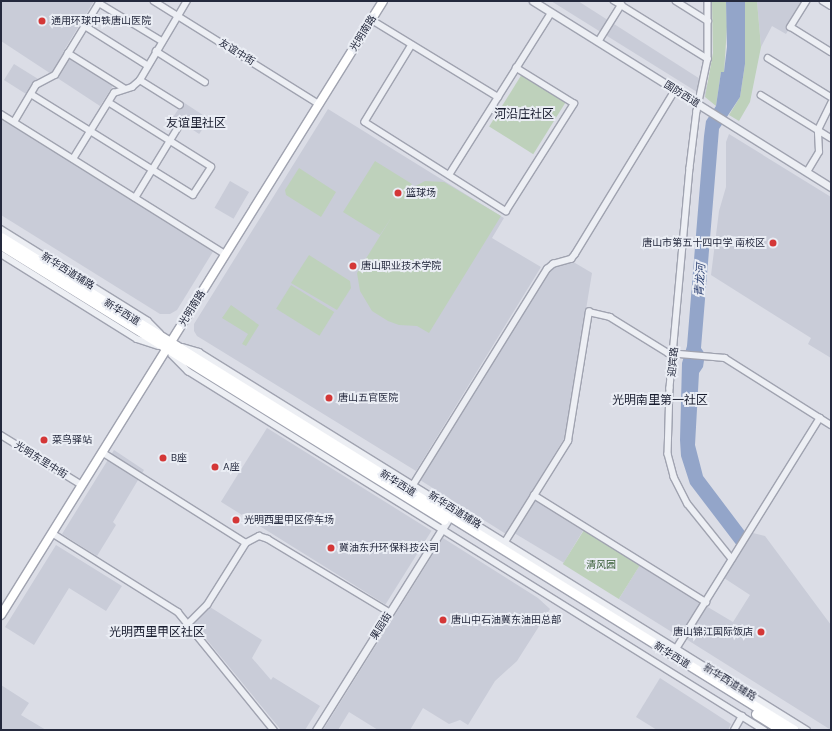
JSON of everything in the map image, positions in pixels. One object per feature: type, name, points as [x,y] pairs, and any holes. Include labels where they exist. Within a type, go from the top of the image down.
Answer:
[{"type":"main road","name":"光明南路","points":[[1,615],[383,1]]},
{"type":"main road","name":"新华西道","points":[[1,237],[168,346],[782,730]]},
{"type":"main road","name":"新华西道","points":[[1,245],[778,720],[793,726]]},
{"type":"street","name":"友谊中街","points":[[154,1],[319,104]]},
{"type":"street","points":[[73,160],[114,93],[124,88],[132,87],[140,80],[147,65],[187,1]]},
{"type":"street","name":"国防西道","points":[[533,1],[675,90],[700,108],[730,124],[831,187]]},
{"type":"street","points":[[614,1],[620,3],[708,59]]},
{"type":"street","points":[[676,1],[708,21]]},
{"type":"street","name":"迎宾路","points":[[708,1],[708,59],[700,108],[670,388],[670,466],[688,504],[732,559]]},
{"type":"street","points":[[807,1],[791,27],[831,52]]},
{"type":"street","points":[[823,1],[831,6]]},
{"type":"street","points":[[14,122],[40,82],[55,75],[99,3],[162,42]]},
{"type":"street","points":[[598,42],[620,3]]},
{"type":"street","points":[[449,175],[551,12]]},
{"type":"street","points":[[372,20],[498,97]]},
{"type":"street","points":[[84,26],[147,65]]},
{"type":"street","points":[[412,44],[365,122],[506,211],[574,104],[516,68]]},
{"type":"street","points":[[156,52],[205,82]]},
{"type":"street","points":[[68,53],[124,88]]},
{"type":"street","points":[[768,58],[831,98]]},
{"type":"street","points":[[140,80],[180,105]]},
{"type":"street","points":[[414,485],[547,268],[553,264],[571,259],[575,254],[675,90]]},
{"type":"street","points":[[31,94],[193,195],[211,167],[108,103]]},
{"type":"street","points":[[761,95],[831,138]]},
{"type":"street","points":[[807,172],[819,152],[818,130],[831,103]]},
{"type":"street","points":[[1,114],[225,254]]},
{"type":"street","points":[[135,198],[180,126]]},
{"type":"street","name":"新华西道辅路","points":[[1,229],[148,321],[188,371],[764,730]]},
{"type":"street","name":"新华西道辅路","points":[[1,254],[137,339],[199,352],[676,649],[793,726],[807,730]]},
{"type":"street","points":[[505,542],[568,441],[589,312],[610,317],[674,354],[725,358],[831,425]]},
{"type":"street","points":[[676,649],[820,418]]},
{"type":"street","name":"光明东里中街","points":[[1,435],[82,485]]},
{"type":"street","points":[[102,452],[246,543]]},
{"type":"street","points":[[534,496],[706,602]]},
{"type":"street","name":"果园街","points":[[316,730],[447,521]]},
{"type":"street","points":[[52,533],[178,612],[274,730]]},
{"type":"street","points":[[188,624],[207,605],[246,543],[264,536],[389,612]]},
{"type":"street","points":[[734,730],[742,716]]},
{"type":"shaded area","name":"通用环球中铁唐山医院","points":[[1,1],[94,1],[63,52],[114,84],[100,106],[1,41]]},
{"type":"shaded area","points":[[551,1],[578,1],[708,84],[705,97]]},
{"type":"shaded area","points":[[757,1],[805,1],[786,34],[772,26],[761,47]]},
{"type":"shaded area","points":[[14,64],[38,79],[28,95],[4,80]]},
{"type":"shaded area","points":[[183,102],[209,119],[199,134],[173,117]]},
{"type":"shaded area","name":"唐山职业技术学院","points":[[328,109],[504,218],[492,238],[541,267],[416,471],[197,336],[194,331],[194,324]]},
{"type":"shaded area","points":[[1,119],[214,250],[177,310],[170,314],[160,314],[1,215]]},
{"type":"shaded area","name":"唐山市第五十四中学 南校区","points":[[729,134],[831,197],[831,358],[808,344],[811,338],[711,275],[719,211],[726,187],[726,142]]},
{"type":"shaded area","points":[[230,181],[249,192],[234,219],[214,208]]},
{"type":"shaded area","points":[[570,260],[592,273],[565,437],[506,534],[420,480],[551,269]]},
{"type":"shaded area","points":[[267,428],[432,531],[385,605],[221,502]]},
{"type":"shaded area","points":[[114,450],[144,470],[113,522],[116,525],[97,556],[62,534]]},
{"type":"shaded area","points":[[535,500],[584,529],[564,563],[515,533]]},
{"type":"shaded area","name":"唐山锦江国际饭店","points":[[753,533],[765,536],[831,625],[831,730],[686,639],[706,606],[733,622],[750,595],[724,578]]},
{"type":"shaded area","points":[[443,538],[538,598],[550,609],[517,661],[495,681],[468,725],[460,720],[449,724],[423,708],[410,730],[378,730],[349,712],[338,730],[323,730]]},
{"type":"shaded area","points":[[56,545],[122,586],[106,611],[69,588],[34,645],[5,627]]},
{"type":"shaded area","points":[[640,565],[701,603],[680,637],[619,599]]},
{"type":"shaded area","points":[[210,607],[262,640],[252,658],[271,680],[273,677],[320,706],[305,730],[281,730],[193,623]]},
{"type":"shaded area","points":[[660,678],[731,724],[728,730],[657,730],[636,717]]},
{"type":"shaded area","points":[[1,685],[29,703],[21,715],[46,730],[1,730]]},
{"type":"green space","points":[[712,1],[726,1],[727,27],[724,73],[721,72],[716,106],[705,97],[713,53]]},
{"type":"green space","points":[[745,1],[757,1],[761,47],[750,102],[739,121],[729,115],[740,97],[745,64]]},
{"type":"green space","points":[[522,74],[566,102],[533,154],[489,127]]},
{"type":"green space","points":[[375,161],[412,184],[408,190],[425,181],[444,182],[501,216],[429,333],[417,326],[399,325],[388,321],[372,311],[360,291],[357,273],[393,215],[380,235],[343,212]]},
{"type":"green space","points":[[299,168],[336,192],[321,217],[286,195],[285,190]]},
{"type":"green space","points":[[309,255],[350,281],[351,288],[337,310],[291,283]]},
{"type":"green space","points":[[291,285],[334,312],[319,336],[276,309]]},
{"type":"green space","points":[[231,305],[259,325],[246,346],[242,344],[248,334],[222,318]]},
{"type":"green space","name":"清风园","points":[[584,530],[640,565],[619,599],[563,564]]},
{"type":"water","name":"青龙河","points":[[726,1],[745,1],[745,64],[740,97],[719,129],[701,348],[705,354],[703,367],[699,373],[695,445],[703,476],[746,533],[738,547],[690,484],[681,456],[680,440],[682,363],[687,346],[704,136],[706,121],[716,106],[721,72],[724,72],[727,47]]},
{"type":"place","name":"通用环球中铁唐山医院","points":[[42,21]]},
{"type":"place","name":"篮球场","points":[[398,193]]},
{"type":"place","name":"唐山市第五十四中学 南校区","points":[[773,243]]},
{"type":"place","name":"唐山职业技术学院","points":[[353,266]]},
{"type":"place","name":"唐山五官医院","points":[[329,398]]},
{"type":"place","name":"菜鸟驿站","points":[[44,440]]},
{"type":"place","name":"B座","points":[[163,458]]},
{"type":"place","name":"A座","points":[[215,467]]},
{"type":"place","name":"光明西里甲区停车场","points":[[236,520]]},
{"type":"place","name":"冀油东升环保科技公司","points":[[331,548]]},
{"type":"place","name":"唐山中石油冀东油田总部","points":[[443,620]]},
{"type":"place","name":"唐山锦江国际饭店","points":[[761,632]]},
{"type":"district","name":"河沿庄社区","points":[[524,115]]},
{"type":"district","name":"友谊里社区","points":[[196,124]]},
{"type":"district","name":"光明南里第一社区","points":[[660,401]]},
{"type":"district","name":"光明西里甲区社区","points":[[157,633]]}]
